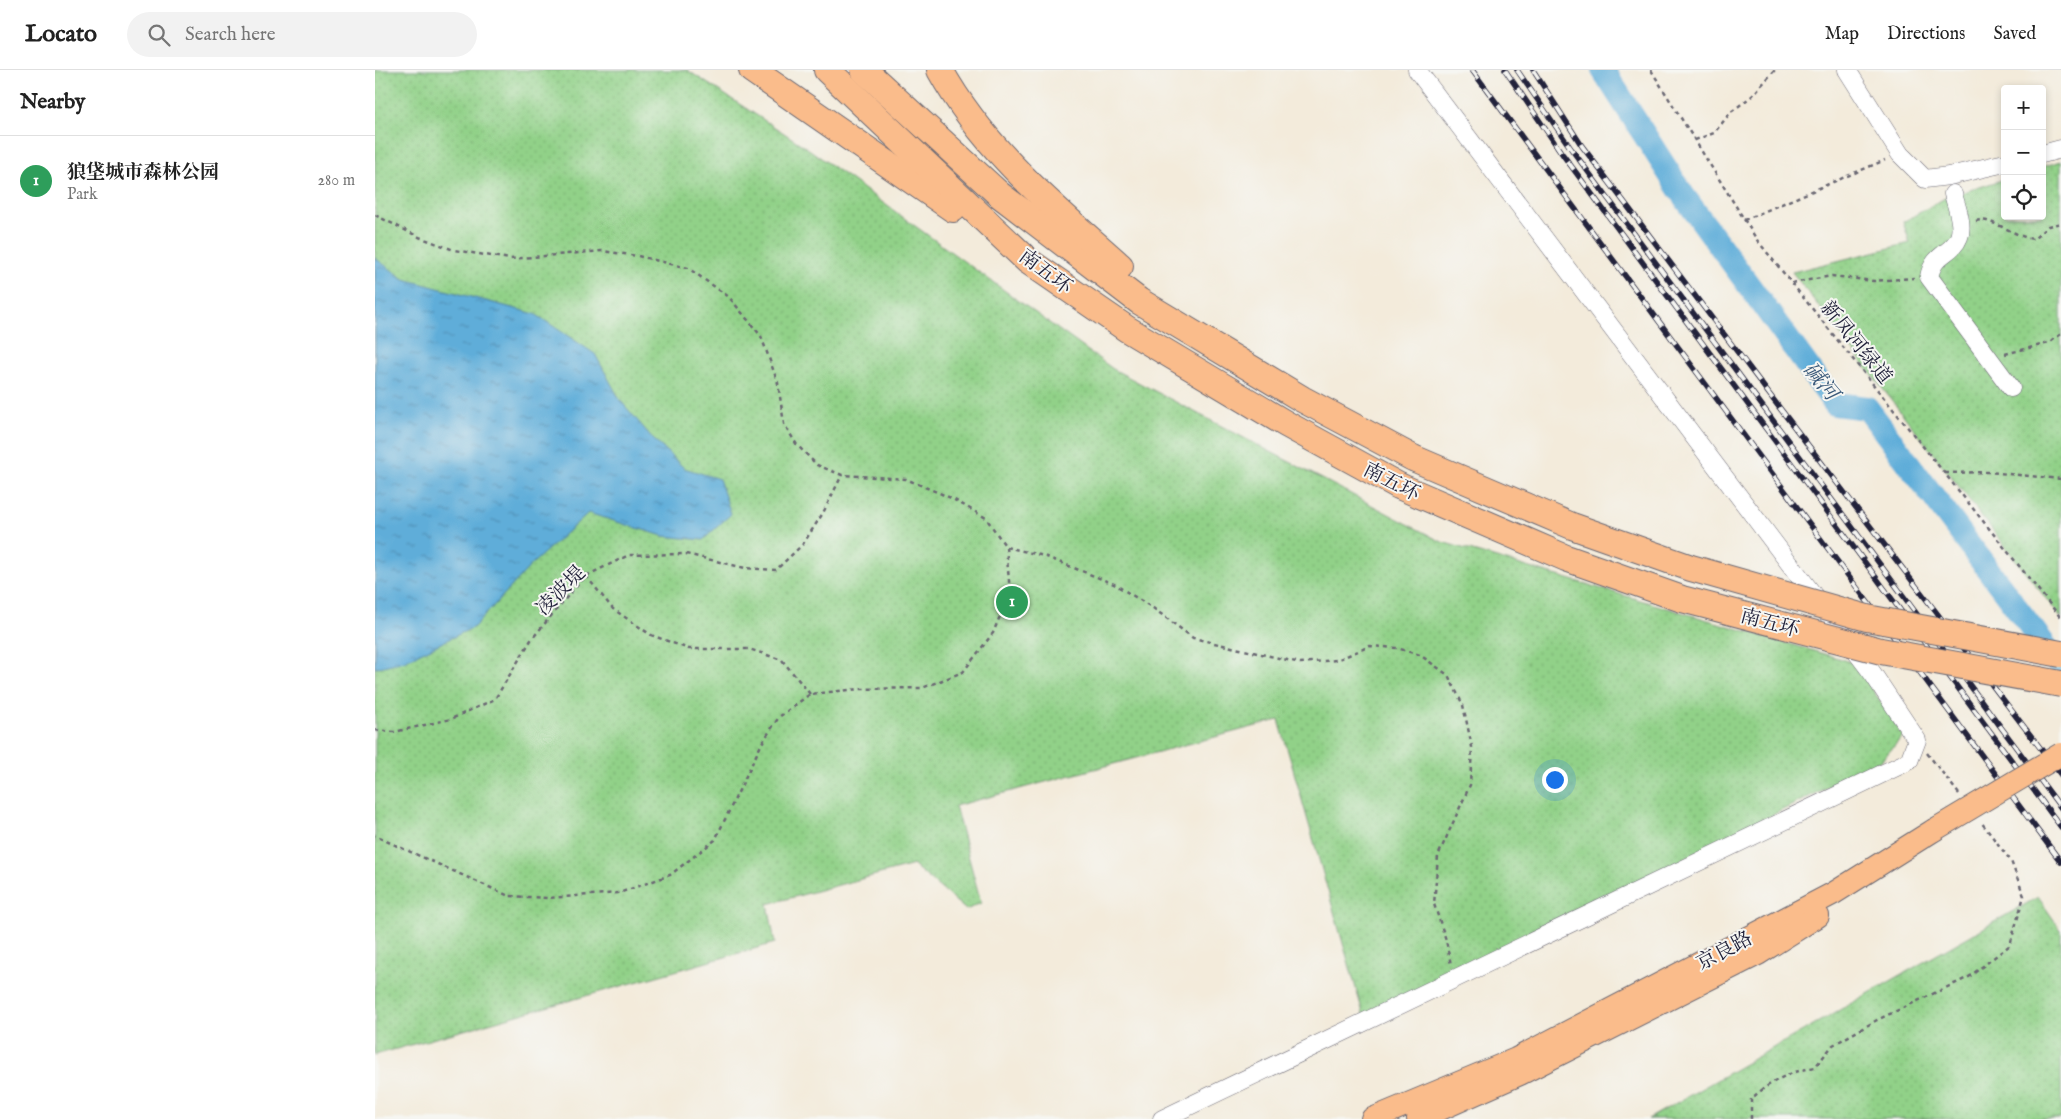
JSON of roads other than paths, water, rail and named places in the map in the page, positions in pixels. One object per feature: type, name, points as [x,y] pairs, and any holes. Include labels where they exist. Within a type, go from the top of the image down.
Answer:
[{"type":"highway","points":[[752,70],[1028,261]]},
{"type":"highway","name":"南五环","points":[[827,70],[1028,261],[1127,329],[1286,424],[1399,486],[1566,558],[1681,599],[1881,652],[2061,684]]},
{"type":"highway","name":"南五环","points":[[864,70],[1000,194],[1139,300],[1302,399],[1413,458],[1572,526],[1691,568],[1867,618],[2061,654]]},
{"type":"highway","points":[[940,70],[957,100],[1017,174],[1194,334]]},
{"type":"main road","name":"京良路","points":[[1418,1119],[1520,1074],[1758,954],[2061,754]]},
{"type":"main road","name":"京良路","points":[[1372,1119],[1516,1059],[1834,893],[1938,834],[2061,769]]},
{"type":"street","points":[[1162,1119],[1909,761],[1917,740],[1873,674],[1417,70]]},
{"type":"street","points":[[1847,70],[1900,154],[1925,179],[1949,176],[2001,164]]},
{"type":"street","points":[[2046,153],[2061,149]]},
{"type":"street","points":[[1953,194],[1961,228],[1959,238],[1931,263],[1929,277],[2011,388]]},
{"type":"water","points":[[375,258],[404,279],[535,314],[595,354],[620,400],[654,440],[684,468],[719,479],[731,514],[703,540],[663,536],[588,513],[533,563],[474,627],[404,661],[375,668]]},
{"type":"waterway","name":"碱河","points":[[1603,70],[1683,195],[1835,404],[1867,408],[2061,667]]},
{"type":"railway","points":[[1472,70],[2061,862]]},
{"type":"railway","points":[[1505,70],[1563,155],[2061,827]]},
{"type":"railway","points":[[1517,70],[1572,150],[2061,808]]},
{"type":"railway","points":[[1533,70],[1582,146],[2061,775]]},
{"type":"place","name":"狼垡城市森林公园","points":[[1012,602]]}]
